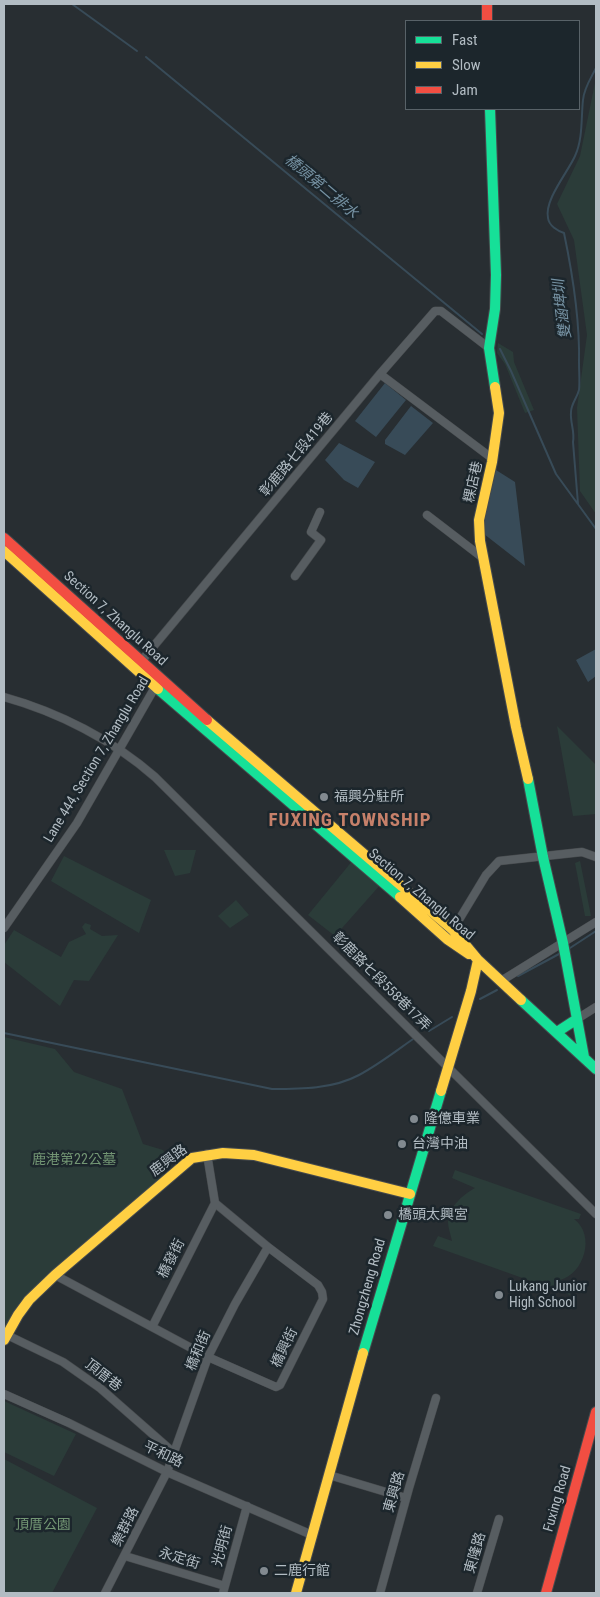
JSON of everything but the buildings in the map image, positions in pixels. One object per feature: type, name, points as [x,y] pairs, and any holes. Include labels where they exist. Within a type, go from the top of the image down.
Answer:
[{"type":"main road","points":[[487,4],[488,20]]},
{"type":"main road","name":"粿店巷","points":[[490,110],[496,275],[495,309],[489,348],[499,413],[493,459],[480,520],[483,558],[543,857],[563,943],[584,1057]]},
{"type":"main road","name":"Section 7, Zhanglu Road","points":[[4,538],[138,665]]},
{"type":"main road","name":"Section 7, Zhanglu Road","points":[[4,551],[453,930],[478,960]]},
{"type":"main road","name":"Section 7, Zhanglu Road","points":[[158,682],[447,939],[478,960]]},
{"type":"main road","points":[[478,960],[596,1069]]},
{"type":"main road","name":"Zhongzheng Road","points":[[296,1593],[377,1301],[472,991],[478,960]]},
{"type":"main road","points":[[557,1032],[577,1019]]},
{"type":"main road","name":"鹿興路","points":[[5,1338],[29,1300],[192,1158],[207,1154],[230,1152],[254,1155],[410,1194]]},
{"type":"main road","name":"Fuxing Road","points":[[546,1593],[596,1412]]},
{"type":"street","name":"彰鹿路七段419巷","points":[[138,665],[380,374],[435,311],[441,311],[489,348]]},
{"type":"street","points":[[380,374],[493,459]]},
{"type":"street","points":[[295,576],[321,540],[311,532],[320,512]]},
{"type":"street","points":[[428,516],[483,558]]},
{"type":"street","name":"Lane 444, Section 7, Zhanglu Road","points":[[4,928],[77,823],[158,682]]},
{"type":"street","name":"彰鹿路七段558巷17弄","points":[[4,697],[31,705],[72,723],[146,769],[596,1214]]},
{"type":"street","points":[[447,939],[492,868],[499,861],[582,852],[596,857]]},
{"type":"street","points":[[500,981],[596,922]]},
{"type":"street","points":[[577,1019],[596,1007]]},
{"type":"street","points":[[207,1154],[215,1203]]},
{"type":"street","name":"橋興街","points":[[56,1275],[208,1357],[276,1387],[280,1385],[323,1299],[322,1292],[318,1285],[215,1203]]},
{"type":"street","name":"橋發街","points":[[152,1327],[215,1203]]},
{"type":"street","name":"橋和街","points":[[168,1472],[208,1357],[235,1304],[268,1247]]},
{"type":"street","name":"頂厝巷","points":[[5,1338],[71,1367],[100,1388],[174,1453]]},
{"type":"street","name":"平和路","points":[[4,1394],[168,1472],[312,1535]]},
{"type":"street","name":"東興路","points":[[380,1593],[436,1398]]},
{"type":"street","name":"樂群路","points":[[105,1593],[168,1472]]},
{"type":"street","points":[[329,1475],[406,1498]]},
{"type":"street","name":"光明街","points":[[224,1590],[247,1506]]},
{"type":"street","name":"東隆路","points":[[477,1593],[499,1519]]},
{"type":"street","name":"永定街","points":[[125,1556],[224,1590]]},
{"type":"green space","points":[[596,78],[596,514],[580,491],[577,408],[587,335],[574,240],[557,204],[580,156]]},
{"type":"green space","points":[[498,343],[513,352],[514,362],[534,410],[525,413],[505,364],[497,353]]},
{"type":"green space","points":[[557,726],[596,765],[596,814],[573,816]]},
{"type":"green space","points":[[164,850],[196,850],[190,873],[175,876]]},
{"type":"green space","points":[[64,856],[151,900],[139,933],[51,881]]},
{"type":"green space","points":[[353,860],[381,884],[335,936],[308,915]]},
{"type":"green space","points":[[580,861],[591,916],[585,916],[575,863]]},
{"type":"green space","points":[[236,900],[249,915],[230,928],[218,916]]},
{"type":"green space","points":[[85,923],[91,925],[90,929],[102,936],[118,935],[89,981],[74,980],[60,1006],[4,962],[4,945],[14,930],[61,957],[69,942],[86,934],[82,927]]},
{"type":"green space","name":"鹿港第22公墓","points":[[4,1037],[55,1049],[74,1072],[122,1089],[143,1144],[163,1150],[172,1166],[111,1223],[33,1289],[8,1328],[4,1326]]},
{"type":"green space","points":[[455,1170],[581,1214],[579,1219],[574,1219],[581,1226],[584,1234],[586,1244],[584,1253],[581,1262],[575,1270],[560,1280],[573,1286],[570,1295],[433,1246],[438,1236],[452,1241],[448,1222],[451,1211],[461,1198],[475,1188],[452,1178]]},
{"type":"green space","points":[[4,1401],[76,1434],[54,1476],[4,1452]]},
{"type":"green space","name":"頂厝公園","points":[[4,1459],[97,1508],[52,1593],[4,1593]]},
{"type":"water","points":[[385,383],[406,400],[376,437],[355,421]]},
{"type":"water","points":[[411,406],[433,423],[405,455],[385,444],[385,440]]},
{"type":"water","points":[[339,443],[375,462],[358,488],[344,480],[325,460]]},
{"type":"water","points":[[496,470],[515,482],[525,566],[484,534],[484,519]]},
{"type":"water","points":[[596,649],[596,676],[588,682],[576,660]]},
{"type":"waterway","name":"橋頭第二排水","points":[[72,4],[137,51]]},
{"type":"waterway","name":"橋頭第二排水","points":[[146,57],[482,334]]},
{"type":"waterway","name":"雙涵埤圳","points":[[578,504],[571,416],[571,409],[579,387],[577,314],[564,233],[552,226],[548,218],[548,211],[557,186],[572,163],[578,149],[581,136],[584,96],[596,68]]},
{"type":"waterway","name":"橋頭第二排水","points":[[500,349],[556,474],[596,529]]},
{"type":"waterway","points":[[570,948],[596,931]]},
{"type":"waterway","points":[[518,976],[559,954]]},
{"type":"waterway","points":[[480,999],[497,990]]},
{"type":"waterway","points":[[429,1031],[452,1017]]},
{"type":"waterway","points":[[4,1033],[272,1089],[328,1086],[349,1080],[373,1067],[413,1039]]},
{"type":"traffic: fast","points":[[490,110],[496,275],[495,309],[489,348],[495,387]]},
{"type":"traffic: fast","points":[[158,689],[400,897]]},
{"type":"traffic: fast","points":[[528,779],[543,857],[563,943],[584,1057]]},
{"type":"traffic: fast","points":[[521,1000],[596,1069]]},
{"type":"traffic: fast","points":[[557,1032],[577,1019]]},
{"type":"traffic: fast","points":[[363,1353],[441,1091]]},
{"type":"traffic: slow","points":[[495,387],[499,413],[492,462],[479,520],[480,541],[528,779]]},
{"type":"traffic: slow","points":[[4,551],[158,689]]},
{"type":"traffic: slow","points":[[207,720],[453,930],[478,960],[521,1000]]},
{"type":"traffic: slow","points":[[400,897],[447,939],[469,954]]},
{"type":"traffic: slow","points":[[441,1091],[471,991],[478,960]]},
{"type":"traffic: slow","points":[[4,1340],[29,1300],[55,1275],[192,1158],[223,1153],[254,1155],[410,1194]]},
{"type":"traffic: slow","points":[[296,1593],[363,1353]]},
{"type":"traffic: jam","points":[[487,4],[487,20]]},
{"type":"traffic: jam","points":[[4,538],[207,720]]},
{"type":"traffic: jam","points":[[546,1593],[596,1412]]},
{"type":"place","name":"福興分駐所","points":[[324,797]]},
{"type":"place","name":"隆億車業","points":[[414,1119]]},
{"type":"place","name":"台灣中油","points":[[402,1144]]},
{"type":"place","name":"橋頭太興宮","points":[[388,1215]]},
{"type":"place","name":"Lukang Junior High School","points":[[499,1295]]},
{"type":"place","name":"二鹿行館","points":[[264,1571]]},
{"type":"district","name":"FUXING TOWNSHIP","points":[[350,821]]}]
